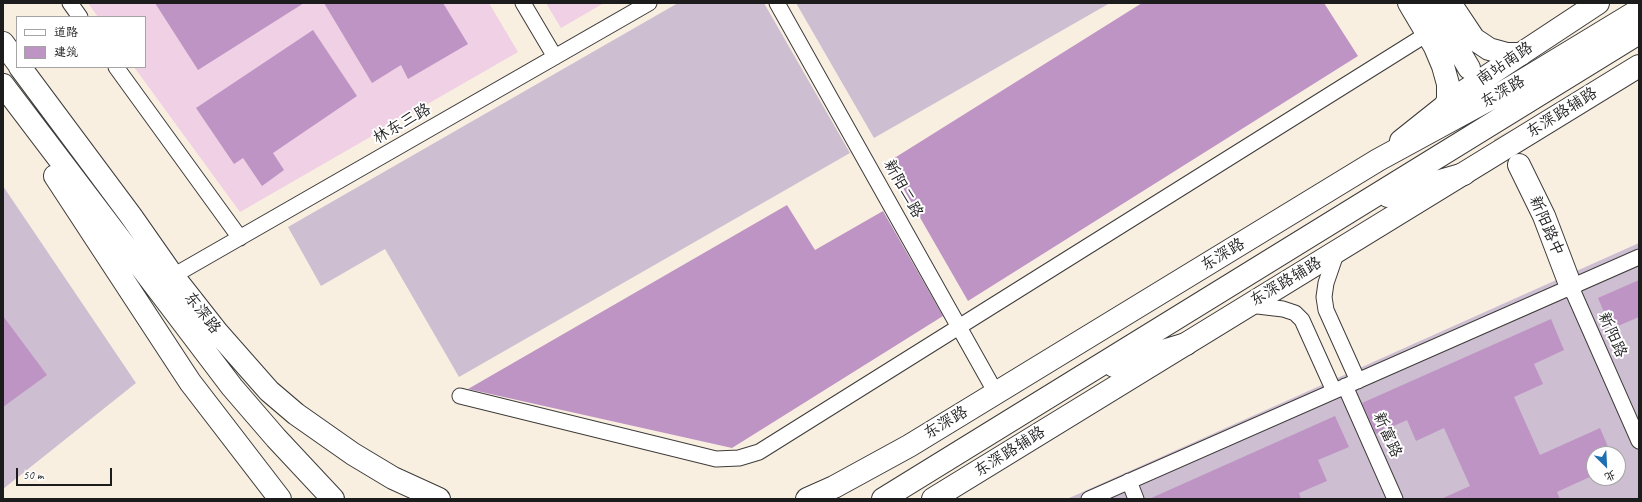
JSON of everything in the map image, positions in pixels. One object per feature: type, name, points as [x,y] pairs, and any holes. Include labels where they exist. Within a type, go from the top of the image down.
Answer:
[{"type":"main road","points":[[1409,3],[1440,60],[1448,84],[1448,100],[1445,106]]},
{"type":"main road","points":[[1431,3],[1469,68]]},
{"type":"main road","points":[[1450,3],[1474,39],[1489,49],[1507,54],[1521,54]]},
{"type":"main road","name":"南站南路","points":[[1378,160],[1445,106],[1598,3]]},
{"type":"main road","name":"东深路","points":[[883,499],[1360,204],[1536,98],[1630,31],[1639,10]]},
{"type":"main road","name":"东深路","points":[[807,499],[834,487],[909,446],[1378,160],[1518,84],[1630,31]]},
{"type":"main road","points":[[3,43],[16,61]]},
{"type":"main road","name":"东深路辅路","points":[[934,499],[1639,66]]},
{"type":"main road","name":"东深路","points":[[21,68],[131,216],[173,276],[244,365],[269,391],[353,454],[393,478],[439,499]]},
{"type":"main road","name":"东深路","points":[[3,85],[232,387],[276,438],[333,499]]},
{"type":"main road","points":[[6,100],[190,382],[280,499]]},
{"type":"main road","name":"新阳路中","points":[[1519,165],[1544,216],[1571,287]]},
{"type":"main road","points":[[1360,204],[1464,174]]},
{"type":"main road","points":[[1084,375],[1186,344]]},
{"type":"street","points":[[70,3],[79,16]]},
{"type":"street","points":[[523,3],[555,57]]},
{"type":"street","name":"林东三路","points":[[173,276],[649,3]]},
{"type":"street","name":"新阳二路","points":[[777,3],[996,393]]},
{"type":"street","points":[[460,396],[716,459],[739,458],[759,452],[1427,34]]},
{"type":"street","points":[[117,68],[240,238]]},
{"type":"street","points":[[1337,251],[1326,283],[1324,297],[1346,386]]},
{"type":"street","points":[[1089,499],[1639,257]]},
{"type":"street","name":"新阳路","points":[[1571,287],[1639,441]]},
{"type":"street","points":[[1249,305],[1283,309],[1296,313],[1346,386]]},
{"type":"street","name":"新富路","points":[[1346,386],[1395,499]]},
{"type":"street","points":[[1129,482],[1136,499]]},
{"type":"shaded area","points":[[88,3],[489,3],[518,52],[240,212],[135,68],[146,68],[146,16],[97,16]]},
{"type":"shaded area","points":[[546,3],[604,3],[561,28]]},
{"type":"shaded area","points":[[678,3],[764,3],[850,153],[459,377],[385,249],[321,286],[288,227]]},
{"type":"shaded area","points":[[796,3],[1110,3],[874,138]]},
{"type":"shaded area","points":[[3,186],[136,383],[3,489]]},
{"type":"shaded area","points":[[1639,243],[1639,499],[1067,499]]},
{"type":"building","points":[[155,3],[304,3],[198,70]]},
{"type":"building","points":[[324,3],[443,3],[468,44],[408,79],[401,65],[372,83]]},
{"type":"building","points":[[1142,3],[1324,3],[1358,56],[968,301],[888,162]]},
{"type":"building","points":[[313,30],[357,96],[273,153],[284,170],[262,186],[243,158],[234,164],[196,108]]},
{"type":"building","points":[[787,205],[815,250],[883,211],[943,316],[732,448],[468,389]]},
{"type":"building","points":[[1639,280],[1639,317],[1611,329],[1598,298]]},
{"type":"building","points":[[3,316],[47,375],[3,407]]},
{"type":"building","points":[[1551,319],[1564,350],[1534,364],[1543,384],[1514,397],[1540,455],[1600,428],[1608,446],[1586,446],[1586,479],[1557,492],[1560,499],[1441,499],[1470,486],[1444,428],[1416,441],[1407,420],[1376,434],[1362,403]]},
{"type":"building","points":[[1335,416],[1349,447],[1318,460],[1327,481],[1299,493],[1301,499],[1149,499]]},
{"type":"tunnel","points":[[1488,105],[1518,163]]}]
